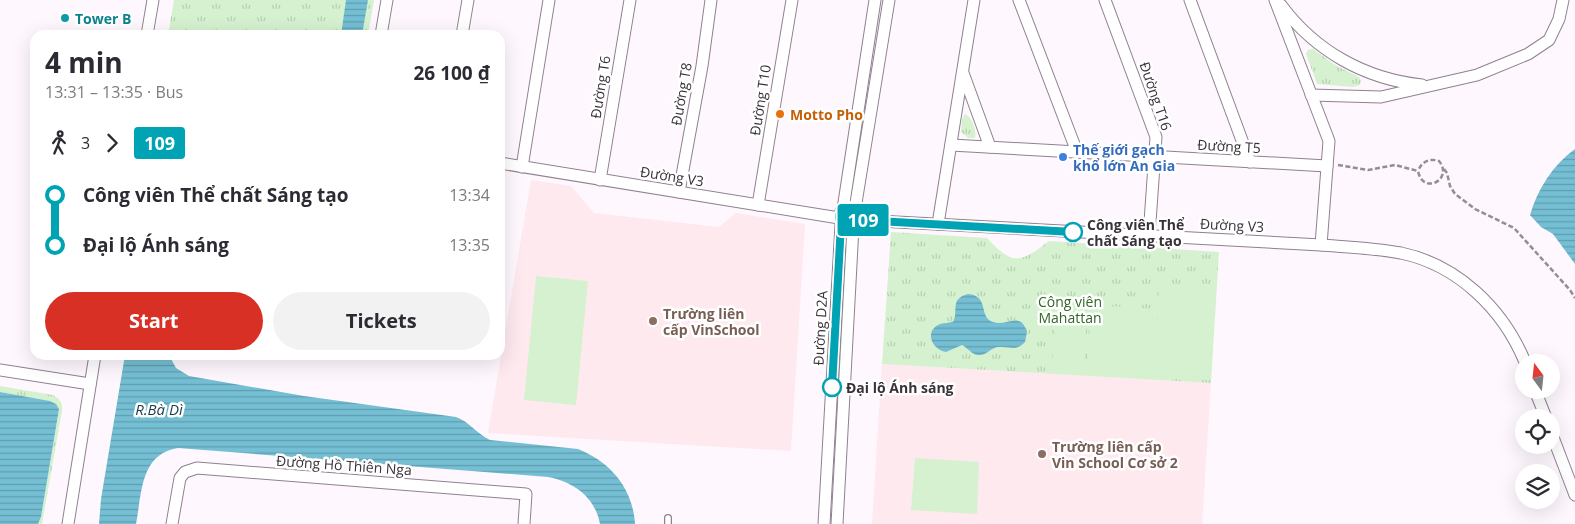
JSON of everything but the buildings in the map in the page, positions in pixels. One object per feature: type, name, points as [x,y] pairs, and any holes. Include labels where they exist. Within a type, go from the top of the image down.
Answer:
[{"type":"street","points":[[148,30],[153,0]]},
{"type":"street","points":[[382,30],[387,0]]},
{"type":"street","points":[[463,30],[468,0]]},
{"type":"street","points":[[522,167],[549,0]]},
{"type":"street","name":"Đường T6","points":[[600,180],[630,0]]},
{"type":"street","name":"Đường T8","points":[[679,192],[702,66],[711,0]]},
{"type":"street","name":"Đường T10","points":[[758,205],[792,0]]},
{"type":"street","name":"Đường D2A","points":[[824,524],[841,217],[875,0]]},
{"type":"street","name":"Đường D2A","points":[[836,524],[856,219],[889,0]]},
{"type":"street","points":[[938,224],[974,0]]},
{"type":"street","points":[[1019,0],[1077,152]]},
{"type":"street","name":"Đường T16","points":[[1105,0],[1156,137],[1150,236]]},
{"type":"street","points":[[1190,0],[1250,162]]},
{"type":"street","points":[[1277,0],[1307,35],[1347,63],[1383,78],[1431,85]]},
{"type":"street","points":[[1277,0],[1329,141],[1332,166],[1321,245]]},
{"type":"street","points":[[1311,94],[1381,97],[1477,75],[1506,64],[1540,47],[1549,40],[1559,19],[1563,0]]},
{"type":"street","points":[[962,71],[990,147]]},
{"type":"street","name":"Đường T5","points":[[951,145],[1332,166]]},
{"type":"street","name":"Đường V3","points":[[505,164],[841,217]]},
{"type":"street","points":[[851,207],[856,219],[846,228],[841,217],[851,207]]},
{"type":"street","name":"Đường V3","points":[[856,219],[1321,245],[1382,250],[1403,254],[1450,273],[1478,294],[1502,320],[1521,354]]},
{"type":"street","points":[[68,524],[94,360]]},
{"type":"street","points":[[0,370],[90,384]]},
{"type":"street","points":[[1559,454],[1575,495]]},
{"type":"street","name":"Đường Hồ Thiên Nga","points":[[172,524],[180,478],[185,472],[197,468],[526,494],[524,524]]},
{"type":"path","points":[[1418,170],[1423,162],[1429,160],[1439,161],[1455,194],[1475,209],[1514,228],[1575,298]]},
{"type":"path","points":[[1332,166],[1368,170],[1395,165],[1418,170]]},
{"type":"path","points":[[1418,170],[1421,179],[1425,183],[1431,184],[1441,178],[1444,174],[1444,169]]},
{"type":"shaded area","name":"Trường liên cấp VinSchool","points":[[531,180],[571,186],[594,213],[719,227],[736,213],[805,224],[791,451],[488,433],[500,360],[505,360],[505,333]]},
{"type":"shaded area","name":"Trường liên cấp Vin School Cơ sở 2","points":[[882,364],[1211,383],[1202,524],[872,524]]},
{"type":"green space","points":[[174,0],[374,0],[369,30],[169,30]]},
{"type":"green space","points":[[1313,49],[1335,65],[1359,77],[1360,85],[1353,87],[1317,84],[1306,54],[1308,50]]},
{"type":"green space","points":[[965,114],[970,118],[973,125],[975,138],[968,138],[961,132],[962,119]]},
{"type":"green space","name":"Công viên Mahattan","points":[[891,232],[987,238],[1010,257],[1017,258],[1031,254],[1049,241],[1219,252],[1211,383],[882,364]]},
{"type":"green space","points":[[536,276],[588,281],[576,405],[524,400]]},
{"type":"green space","points":[[1159,289],[1214,293],[1209,380],[1154,377]]},
{"type":"green space","points":[[1057,296],[1088,298],[1086,316],[1056,314]]},
{"type":"green space","points":[[1091,305],[1156,309],[1152,377],[1087,373]]},
{"type":"green space","points":[[1055,315],[1087,317],[1083,373],[1052,371]]},
{"type":"green space","points":[[0,386],[53,395],[61,403],[62,411],[42,524],[38,524],[41,517],[59,409],[50,401],[0,392]]},
{"type":"green space","points":[[915,458],[979,462],[977,514],[911,510]]},
{"type":"water","points":[[346,0],[368,0],[363,30],[342,30]]},
{"type":"water","points":[[1575,149],[1575,264],[1553,234],[1541,227],[1530,215],[1537,196],[1547,178],[1560,162]]},
{"type":"water","points":[[968,294],[975,296],[982,302],[986,316],[993,322],[1003,323],[1017,320],[1021,322],[1027,332],[1025,342],[1016,348],[996,347],[981,355],[973,353],[962,345],[946,352],[937,348],[931,337],[934,328],[938,325],[954,321],[957,302],[962,296]]},
{"type":"water","name":"R.Bà Dì","points":[[124,360],[172,360],[176,368],[189,376],[304,396],[456,417],[490,440],[578,449],[601,461],[618,478],[630,499],[635,524],[600,524],[593,506],[582,492],[557,479],[548,477],[178,448],[156,458],[150,467],[142,488],[136,524],[99,524],[101,499]]},
{"type":"water","points":[[0,392],[50,401],[56,404],[59,409],[41,517],[38,524],[0,524]]},
{"type":"bus line","name":"109","points":[[832,387],[841,224],[839,218],[844,208],[856,208],[860,214],[860,220],[1073,232]]},
{"type":"place","name":"Tower B","points":[[65,18]]},
{"type":"place","name":"Motto Pho","points":[[780,114]]},
{"type":"place","name":"Thế giới gạch khổ lớn An Gia","points":[[1063,157]]},
{"type":"place","name":"Công viên Thể chất Sáng tạo","points":[[1073,232]]},
{"type":"place","name":"Trường liên cấp VinSchool","points":[[653,321]]},
{"type":"place","name":"Đại lộ Ánh sáng","points":[[832,387]]},
{"type":"place","name":"Trường liên cấp Vin School Cơ sở 2","points":[[1042,454]]}]
